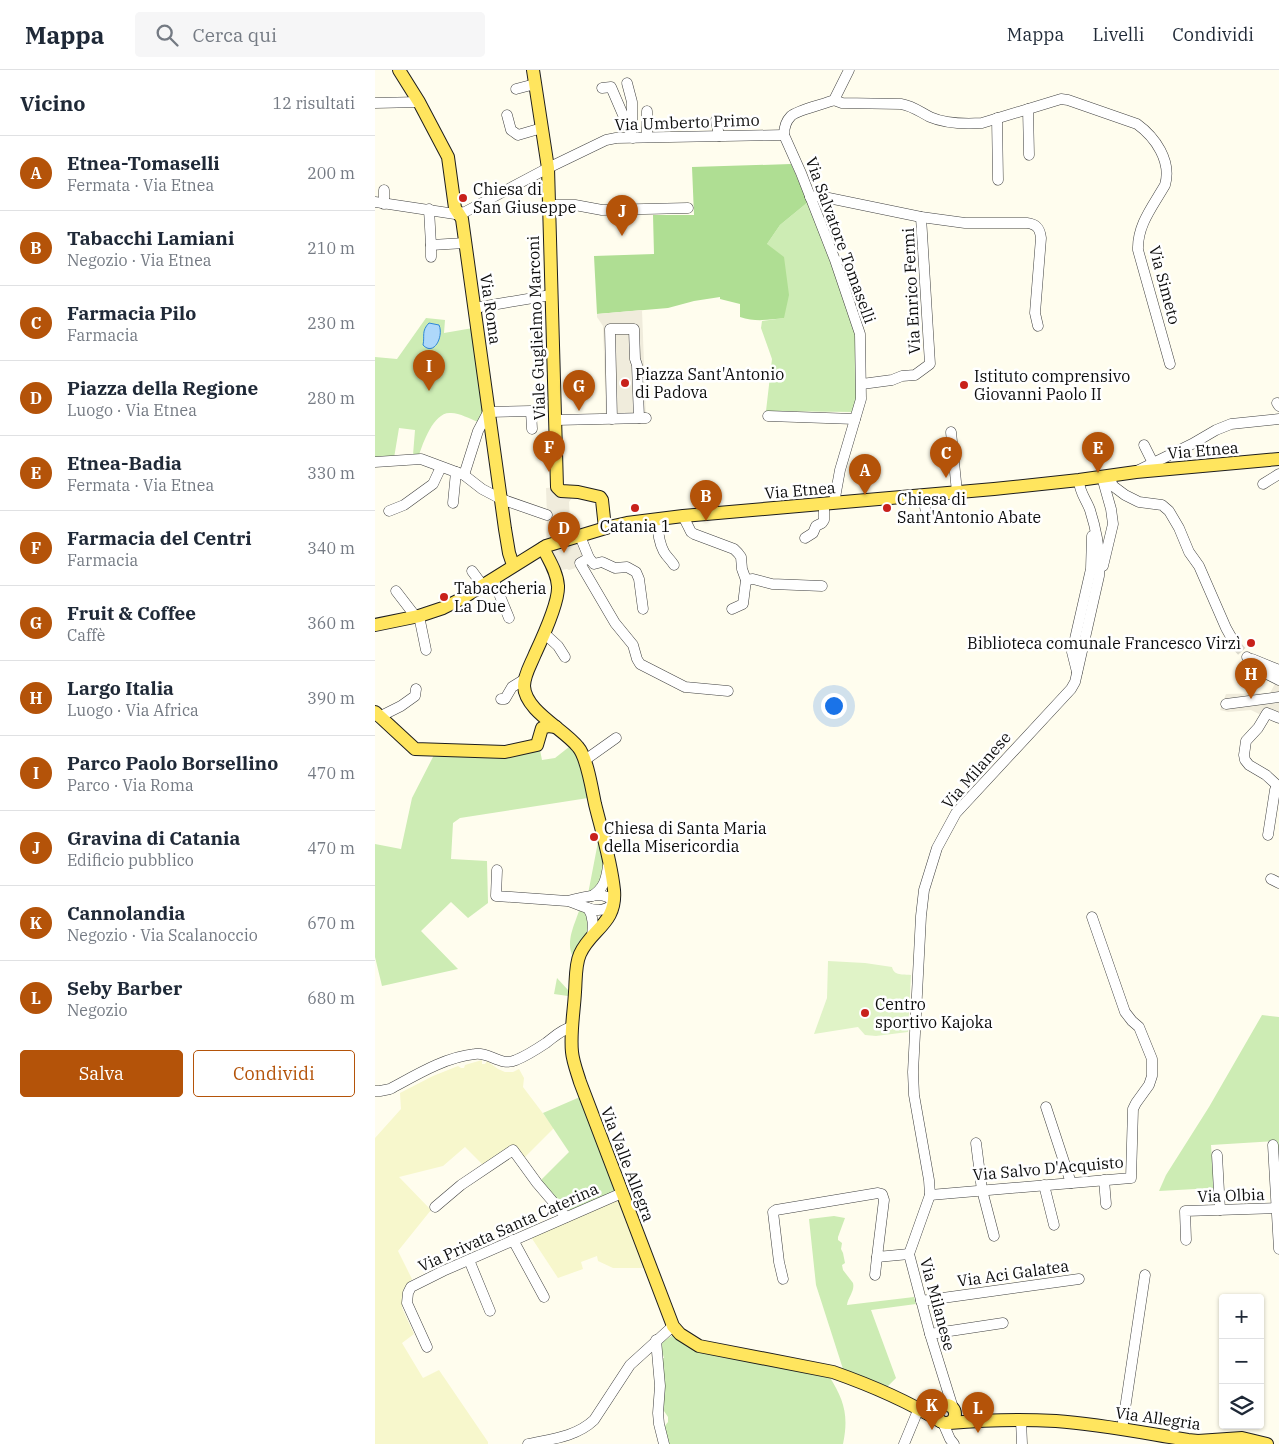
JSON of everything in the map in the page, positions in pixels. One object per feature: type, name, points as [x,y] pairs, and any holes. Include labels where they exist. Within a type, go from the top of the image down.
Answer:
[{"type":"main road","name":"Via Roma","points":[[399,70],[419,102],[448,157],[455,208],[462,219],[487,419],[509,553],[513,565]]},
{"type":"main road","name":"Viale Guglielmo Marconi","points":[[533,70],[548,168],[557,487],[561,491],[579,492],[600,497],[605,528]]},
{"type":"main road","name":"Via Etnea","points":[[375,625],[418,616],[443,608],[543,548],[627,523],[683,516],[1079,480],[1109,483],[1136,472],[1279,459]]},
{"type":"main road","points":[[543,548],[555,574],[558,593],[545,634],[525,679],[525,692],[534,707],[579,747],[583,753],[614,888],[614,903]]},
{"type":"main road","points":[[377,714],[415,748],[505,752],[537,745],[540,724],[534,707]]},
{"type":"main road","points":[[540,731],[545,726],[555,727]]},
{"type":"main road","name":"Via Valle Allegra","points":[[614,903],[605,922],[579,955],[572,1053],[580,1082],[673,1326],[680,1334],[699,1346],[833,1372],[851,1378],[919,1408],[944,1422]]},
{"type":"main road","points":[[944,1422],[952,1421],[955,1416],[948,1407]]},
{"type":"main road","points":[[919,1408],[948,1407],[980,1420]]},
{"type":"main road","name":"Via Allegria","points":[[944,1422],[1021,1420],[1075,1423],[1188,1440],[1242,1438],[1267,1444]]},
{"type":"street","points":[[784,135],[786,122],[793,114],[834,100],[849,70]]},
{"type":"street","points":[[627,83],[632,102],[633,138]]},
{"type":"street","points":[[516,89],[535,84]]},
{"type":"street","points":[[602,88],[611,87],[633,138]]},
{"type":"street","name":"Via Simeto","points":[[834,100],[842,103],[901,104],[910,106],[935,119],[957,122],[983,122],[1053,101],[1068,100],[1137,124],[1159,147],[1167,170],[1165,185],[1139,231],[1138,250],[1170,364]]},
{"type":"street","points":[[375,103],[419,102]]},
{"type":"street","points":[[1028,109],[1029,155]]},
{"type":"street","points":[[647,111],[647,138]]},
{"type":"street","points":[[507,115],[511,130],[518,135],[541,128]]},
{"type":"street","points":[[997,118],[999,180]]},
{"type":"street","points":[[716,120],[719,136]]},
{"type":"street","name":"Via Umberto Primo","points":[[458,213],[465,212],[606,140],[616,138],[784,135]]},
{"type":"street","name":"Via Salvatore Tomaselli","points":[[784,135],[835,260],[860,334],[861,399],[824,520],[816,526],[813,533],[805,538]]},
{"type":"street","points":[[384,190],[380,203],[458,213]]},
{"type":"street","points":[[810,197],[819,196],[921,217],[965,223],[1027,223],[1036,225],[1040,230],[1041,238],[1035,313],[1038,326]]},
{"type":"street","points":[[549,205],[575,205],[602,210],[688,208]]},
{"type":"street","points":[[429,209],[431,257]]},
{"type":"street","name":"Via Enrico Fermi","points":[[862,384],[915,375],[930,364],[921,217]]},
{"type":"street","points":[[431,246],[465,242]]},
{"type":"street","points":[[474,308],[551,295]]},
{"type":"street","points":[[556,420],[612,419],[643,418],[635,359],[634,329],[610,329],[612,419]]},
{"type":"street","points":[[453,503],[460,474],[487,419],[531,411],[532,429]]},
{"type":"street","points":[[768,416],[855,419]]},
{"type":"street","points":[[1136,472],[1231,424],[1279,418]]},
{"type":"street","points":[[951,432],[957,492]]},
{"type":"street","points":[[1144,445],[1153,463]]},
{"type":"street","points":[[375,462],[421,459],[460,474],[501,499],[547,515]]},
{"type":"street","points":[[389,511],[403,505],[433,484],[441,467]]},
{"type":"street","points":[[1263,484],[1279,474]]},
{"type":"street","name":"Via Milanese","points":[[948,1407],[947,1389],[909,1254],[930,1195],[914,1094],[913,1072],[924,890],[937,848],[956,813],[1071,689],[1075,682],[1099,576],[1100,553],[1088,505],[1081,492],[1079,480]]},
{"type":"street","points":[[1109,483],[1125,496],[1134,500],[1158,504],[1167,508],[1179,528],[1189,552],[1199,566],[1235,644]]},
{"type":"street","points":[[1099,576],[1105,561],[1113,528],[1109,483]]},
{"type":"street","points":[[922,495],[926,511]]},
{"type":"street","points":[[683,516],[691,532],[734,549],[741,557],[742,569],[746,580],[743,604],[732,609]]},
{"type":"street","points":[[657,519],[659,540],[673,565]]},
{"type":"street","points":[[1077,674],[1072,652],[1091,569],[1092,520]]},
{"type":"street","points":[[580,536],[585,562],[615,624],[633,644],[640,664],[685,687],[728,691]]},
{"type":"street","points":[[585,562],[594,564],[602,562],[615,568],[627,567],[636,572],[639,579],[643,609]]},
{"type":"street","points":[[472,571],[488,582],[509,618]]},
{"type":"street","points":[[746,580],[753,579],[772,584],[822,586]]},
{"type":"street","points":[[396,590],[418,616],[426,650]]},
{"type":"street","points":[[545,634],[558,646],[565,657]]},
{"type":"street","points":[[1279,670],[1247,657],[1259,670],[1279,680]]},
{"type":"street","points":[[501,699],[505,699],[512,687],[525,679]]},
{"type":"street","points":[[377,714],[401,706],[415,696],[416,689]]},
{"type":"street","points":[[1226,704],[1279,697]]},
{"type":"street","points":[[1267,835],[1275,790],[1278,786],[1266,775],[1249,765],[1244,755],[1246,741],[1258,728],[1265,716],[1267,714],[1279,718]]},
{"type":"street","points":[[585,760],[616,738]]},
{"type":"street","points":[[591,896],[604,885],[608,860]]},
{"type":"street","points":[[497,870],[496,896],[567,901],[599,911],[608,908],[614,903],[605,896],[591,896],[567,901]]},
{"type":"street","points":[[588,908],[593,922],[592,938]]},
{"type":"street","name":"Via Salvo D'Acquisto","points":[[930,1195],[1131,1178],[1133,1109],[1149,1085],[1152,1076],[1152,1059],[1139,1027],[1125,1012],[1092,917]]},
{"type":"street","points":[[375,1091],[380,1092],[390,1089],[439,1065],[465,1056],[480,1054],[504,1062],[516,1060],[543,1044],[567,1037],[572,1032]]},
{"type":"street","points":[[1045,1107],[1071,1183]]},
{"type":"street","points":[[977,1143],[982,1190],[994,1236]]},
{"type":"street","points":[[1273,1145],[1279,1249]]},
{"type":"street","points":[[435,1207],[461,1185],[513,1150],[537,1183],[566,1217]]},
{"type":"street","points":[[1217,1155],[1220,1210]]},
{"type":"street","points":[[1104,1180],[1105,1204]]},
{"type":"street","points":[[1044,1185],[1054,1225]]},
{"type":"street","name":"Via Privata Santa Caterina","points":[[427,1347],[407,1303],[411,1287],[622,1192]]},
{"type":"street","points":[[783,1279],[773,1212],[878,1193],[882,1194],[884,1200],[875,1275]]},
{"type":"street","name":"Via Olbia","points":[[1186,1240],[1185,1212],[1276,1208]]},
{"type":"street","points":[[513,1240],[544,1298]]},
{"type":"street","points":[[877,1257],[909,1254]]},
{"type":"street","points":[[469,1260],[490,1311]]},
{"type":"street","points":[[1122,1429],[1145,1275]]},
{"type":"street","name":"Via Aci Galatea","points":[[921,1301],[1079,1279]]},
{"type":"street","points":[[930,1334],[1003,1323]]},
{"type":"street","points":[[528,1444],[575,1433],[586,1427],[594,1420],[630,1365],[673,1326]]},
{"type":"street","points":[[656,1340],[660,1386],[658,1413],[664,1444]]},
{"type":"street","points":[[904,1444],[919,1408]]},
{"type":"street","points":[[1021,1420],[1022,1444]]},
{"type":"street","points":[[944,1422],[950,1439],[955,1444]]},
{"type":"green space","points":[[791,164],[808,202],[780,225],[767,244],[784,257],[789,295],[784,318],[767,320],[746,319],[740,317],[740,304],[720,299],[720,297],[668,308],[597,314],[594,256],[654,254],[653,215],[694,215],[692,167]]},
{"type":"green space","points":[[808,202],[833,261],[857,335],[859,396],[854,412],[766,411],[772,359],[761,328],[762,321],[784,318],[767,244],[780,225]]},
{"type":"green space","points":[[426,318],[445,320],[444,333],[473,328],[475,335],[472,338],[472,342],[476,345],[485,408],[478,422],[454,413],[439,417],[430,429],[419,455],[413,455],[415,430],[399,428],[394,458],[379,459],[375,457],[375,357],[397,359]]},
{"type":"green space","points":[[569,747],[574,751],[580,763],[588,798],[460,818],[453,823],[451,859],[487,861],[488,903],[468,918],[451,902],[421,931],[458,969],[382,986],[375,957],[375,844],[401,849],[412,798],[434,755],[540,750],[542,760],[555,758]]},
{"type":"green space","points":[[598,842],[603,863],[603,874],[600,883],[588,894]]},
{"type":"green space","points":[[580,908],[587,913],[590,923],[586,935],[573,957],[570,939]]},
{"type":"green space","name":"Centro sportivo Kajoka","points":[[828,961],[892,967],[897,973],[911,975],[908,1032],[876,1036],[865,1035],[858,1027],[814,1034],[827,998]]},
{"type":"green space","points":[[557,978],[568,990],[568,996],[554,994]]},
{"type":"green space","points":[[1262,1015],[1279,1017],[1279,1182],[1276,1141],[1211,1145],[1214,1188],[1159,1191],[1166,1175],[1209,1107]]},
{"type":"green space","points":[[482,1060],[482,1064],[485,1064],[487,1061],[505,1072],[513,1072],[519,1069],[524,1078],[523,1087],[554,1128],[524,1158],[514,1146],[483,1165],[465,1147],[443,1166],[399,1177],[431,1210],[398,1251],[412,1279],[403,1290],[402,1308],[414,1334],[402,1343],[423,1378],[439,1370],[488,1444],[375,1444],[375,1138],[401,1109],[400,1093],[433,1076],[458,1066],[464,1068],[465,1065]]},
{"type":"green space","points":[[580,1097],[615,1192],[569,1211],[540,1181],[569,1152],[543,1113]]},
{"type":"green space","points":[[618,1198],[645,1268],[613,1268],[598,1261],[597,1256],[581,1262],[583,1269],[558,1278],[531,1237]]},
{"type":"green space","points":[[834,1216],[845,1218],[838,1240],[842,1243],[841,1249],[845,1263],[842,1265],[843,1270],[853,1283],[853,1289],[847,1305],[914,1297],[916,1304],[871,1310],[896,1378],[886,1388],[843,1369],[816,1285],[809,1219]]},
{"type":"green space","points":[[673,1335],[686,1346],[695,1349],[829,1376],[842,1400],[844,1408],[845,1434],[843,1444],[668,1444],[664,1427],[668,1422],[668,1417],[662,1408],[662,1358],[664,1358],[661,1355],[661,1343]]},
{"type":"shaded area","name":"Piazza Sant'Antonio di Padova","points":[[642,310],[646,418],[606,419],[603,326],[597,314]]},
{"type":"shaded area","points":[[557,487],[573,496],[569,502],[571,538],[580,536],[590,561],[579,567],[561,570],[561,572],[546,546],[546,488]]},
{"type":"shaded area","points":[[1277,680],[1279,680],[1279,724],[1251,710],[1228,712],[1220,710],[1226,694],[1270,693]]},
{"type":"water","points":[[429,323],[439,325],[440,334],[437,344],[434,347],[427,348],[423,345],[424,331]]},
{"type":"tunnel","points":[[1235,644],[1247,657]]},
{"type":"place","name":"Chiesa di San Giuseppe","points":[[463,198]]},
{"type":"place","name":"Gravina di Catania","points":[[622,236]]},
{"type":"place","name":"Piazza Sant'Antonio di Padova","points":[[625,383]]},
{"type":"place","name":"Istituto comprensivo Giovanni Paolo II","points":[[964,385]]},
{"type":"place","name":"Parco Paolo Borsellino","points":[[429,391]]},
{"type":"place","name":"Fruit & Coffee","points":[[579,411]]},
{"type":"place","name":"Farmacia del Centri","points":[[549,472]]},
{"type":"place","name":"Etnea-Badia","points":[[1098,473]]},
{"type":"place","name":"Farmacia Pilo","points":[[946,478]]},
{"type":"place","name":"Etnea-Tomaselli","points":[[865,495]]},
{"type":"place","name":"Catania 1","points":[[635,508]]},
{"type":"place","name":"Chiesa di Sant'Antonio Abate","points":[[887,508]]},
{"type":"place","name":"Tabacchi Lamiani","points":[[706,521]]},
{"type":"place","name":"Piazza della Regione","points":[[564,553]]},
{"type":"place","name":"Tabaccheria La Due","points":[[444,597]]},
{"type":"place","name":"Biblioteca comunale Francesco Virzì","points":[[1251,643]]},
{"type":"place","name":"Largo Italia","points":[[1251,699]]},
{"type":"place","name":"Chiesa di Santa Maria della Misericordia","points":[[594,837]]},
{"type":"place","name":"Centro sportivo Kajoka","points":[[865,1013]]},
{"type":"place","name":"Cannolandia","points":[[932,1430]]},
{"type":"place","name":"Seby Barber","points":[[978,1433]]}]
